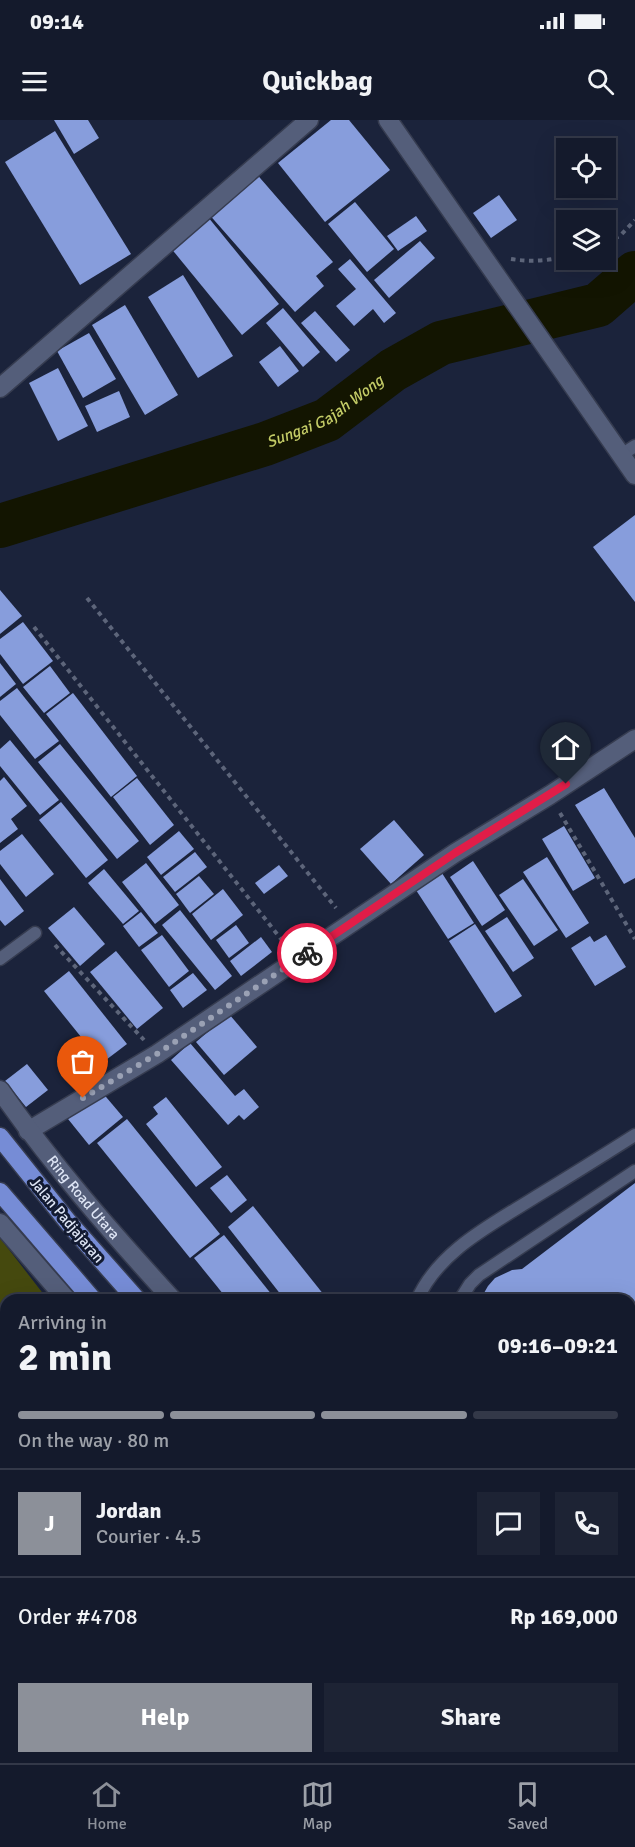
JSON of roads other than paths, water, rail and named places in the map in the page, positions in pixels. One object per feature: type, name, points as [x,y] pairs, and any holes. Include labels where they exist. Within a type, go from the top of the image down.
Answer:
[{"type":"highway","name":"Jalan Padjajaran","points":[[0,1137],[68,1222],[132,1294]]},
{"type":"highway","points":[[0,1192],[88,1294]]},
{"type":"street","points":[[0,388],[309,120]]},
{"type":"street","points":[[388,120],[506,290],[628,451],[635,475]]},
{"type":"street","points":[[28,1131],[157,1054],[455,853],[635,740]]},
{"type":"street","name":"Ring Road Utara","points":[[0,1090],[28,1131],[86,1203],[168,1294]]},
{"type":"street","points":[[0,1223],[62,1294]]},
{"type":"lane","points":[[0,959],[35,933]]},
{"type":"lane","points":[[421,1294],[444,1262],[472,1237],[635,1135]]},
{"type":"lane","points":[[464,1294],[479,1275],[635,1172]]},
{"type":"waterway","name":"Sungai Gajah Wong","points":[[0,526],[265,444],[327,420],[393,370],[441,343],[598,305],[635,273]]}]
